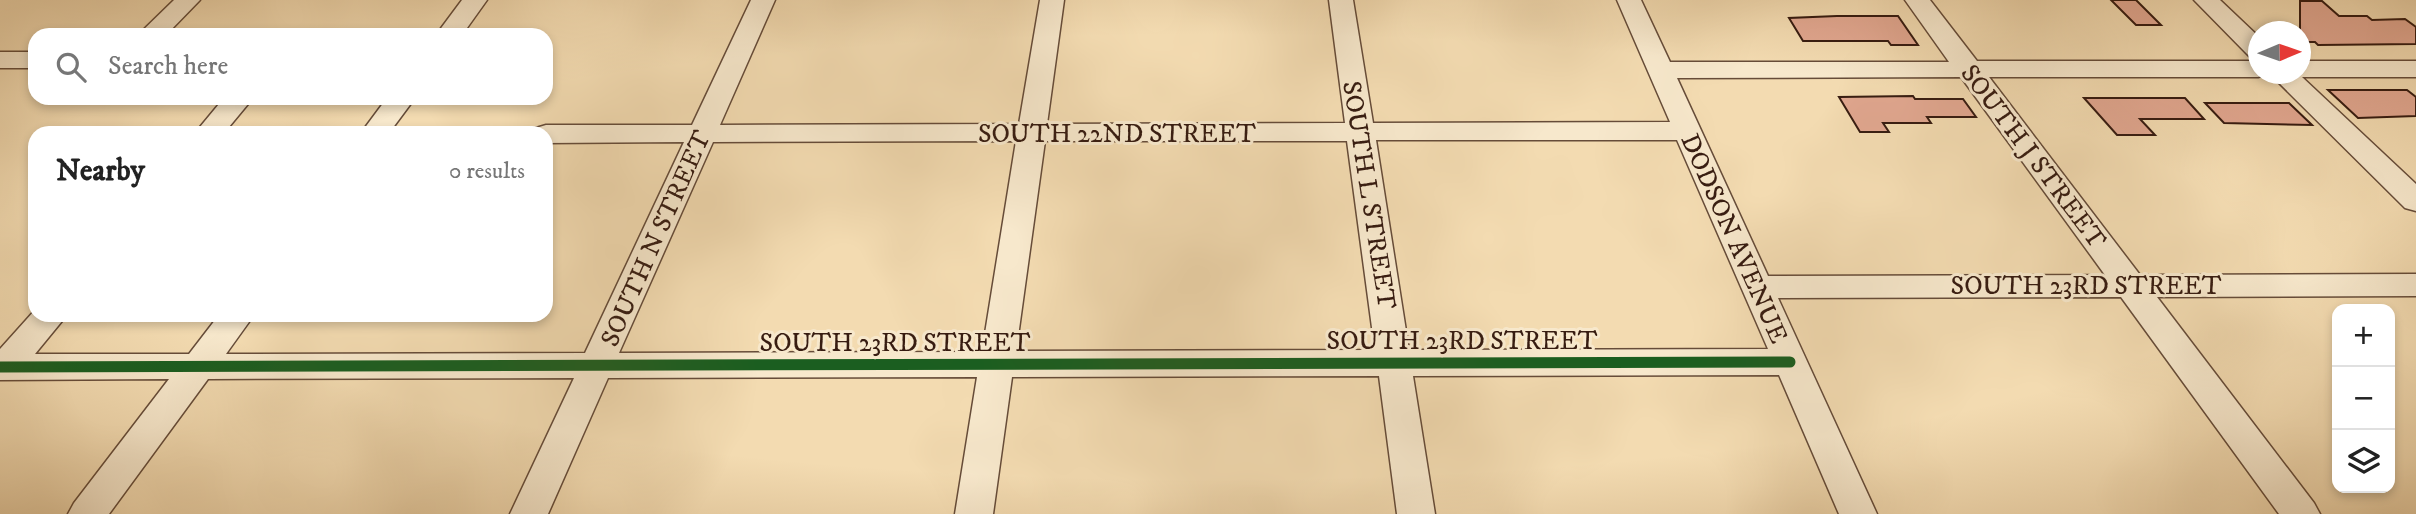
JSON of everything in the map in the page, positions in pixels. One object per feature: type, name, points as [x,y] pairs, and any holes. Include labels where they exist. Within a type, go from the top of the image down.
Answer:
[{"type":"street","points":[[158,28],[188,0]]},
{"type":"street","points":[[454,28],[475,0]]},
{"type":"street","name":"SOUTH N STREET","points":[[529,514],[763,0]]},
{"type":"street","points":[[974,514],[1052,0]]},
{"type":"street","name":"SOUTH L STREET","points":[[1341,0],[1416,514]]},
{"type":"street","name":"DODSON AVENUE","points":[[1629,0],[1858,514]]},
{"type":"street","name":"SOUTH J STREET","points":[[1917,0],[2301,514]]},
{"type":"street","points":[[2206,0],[2248,40]]},
{"type":"street","points":[[0,60],[28,60]]},
{"type":"street","points":[[1660,70],[2248,69]]},
{"type":"street","points":[[2311,69],[2416,69]]},
{"type":"street","points":[[2293,84],[2416,201]]},
{"type":"street","points":[[215,126],[233,105]]},
{"type":"street","points":[[380,126],[396,105]]},
{"type":"street","name":"SOUTH 22ND STREET","points":[[553,134],[1687,131]]},
{"type":"street","name":"SOUTH 23RD STREET","points":[[1756,287],[2416,285]]},
{"type":"street","points":[[2,367],[44,322]]},
{"type":"street","points":[[87,514],[232,322]]},
{"type":"street","name":"SOUTH 23RD STREET","points":[[2,367],[1790,362]]},
{"type":"building","points":[[2111,0],[2136,0],[2161,25],[2136,25]]},
{"type":"building","points":[[2300,1],[2322,1],[2339,16],[2367,16],[2372,20],[2405,19],[2416,27],[2416,44],[2318,45],[2311,42],[2311,21],[2300,21]]},
{"type":"building","points":[[1898,16],[1918,45],[1891,45],[1888,41],[1803,41],[1789,18]]},
{"type":"building","points":[[2328,90],[2407,90],[2416,97],[2416,116],[2358,118]]},
{"type":"building","points":[[1913,96],[1915,99],[1963,99],[1976,117],[1927,117],[1931,123],[1883,123],[1889,132],[1860,132],[1839,97]]},
{"type":"building","points":[[2084,98],[2185,98],[2204,119],[2140,119],[2155,135],[2117,135]]},
{"type":"building","points":[[2205,103],[2289,103],[2312,125],[2224,123]]},
{"type":"cycle path","points":[[0,367],[1790,362]]}]
